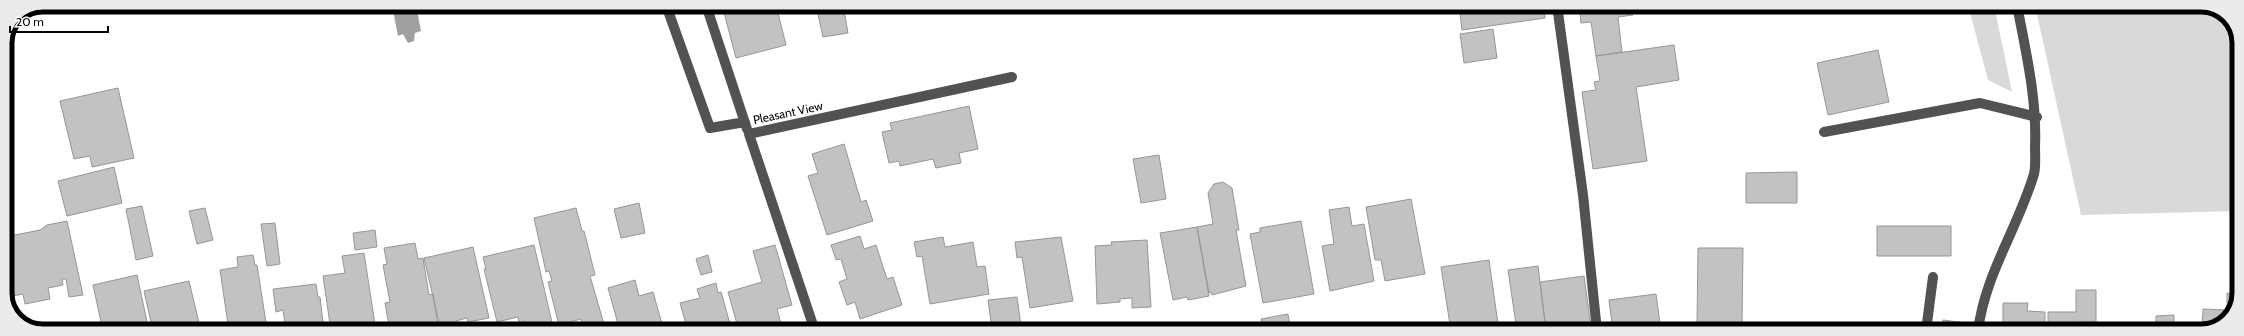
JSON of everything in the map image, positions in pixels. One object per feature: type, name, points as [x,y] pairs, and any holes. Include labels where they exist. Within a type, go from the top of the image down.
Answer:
[{"type":"street","points":[[669,12],[710,128],[744,122]]},
{"type":"street","points":[[708,12],[749,134]]},
{"type":"street","points":[[1558,12],[1582,188],[1596,324]]},
{"type":"street","points":[[1980,324],[1989,281],[2016,221],[2034,172],[2036,117],[2034,92],[2018,12]]},
{"type":"street","name":"Pleasant View","points":[[813,324],[749,134],[1012,77]]},
{"type":"street","points":[[1824,132],[1980,103],[2036,117]]},
{"type":"street","points":[[1927,324],[1933,278]]},
{"type":"shaded area","points":[[393,12],[417,12],[421,31],[415,33],[414,41],[408,43],[403,34],[398,36]]},
{"type":"shaded area","points":[[1970,12],[1995,12],[2012,92],[1988,80]]},
{"type":"shaded area","points":[[2037,12],[2205,12],[2220,18],[2230,31],[2232,41],[2232,211],[2081,215]]},
{"type":"building","points":[[724,12],[778,12],[786,45],[736,58]]},
{"type":"building","points":[[818,12],[844,12],[848,33],[823,37]]},
{"type":"building","points":[[1460,12],[1544,12],[1545,18],[1462,30]]},
{"type":"building","points":[[1580,12],[1633,12],[1633,15],[1618,17],[1622,52],[1596,56],[1591,22],[1581,23]]},
{"type":"building","points":[[1493,29],[1497,58],[1464,63],[1460,34]]},
{"type":"building","points":[[1674,45],[1679,80],[1636,87],[1647,161],[1593,169],[1582,92],[1596,90],[1594,82],[1600,81],[1596,56]]},
{"type":"building","points":[[1878,50],[1889,102],[1828,115],[1817,63]]},
{"type":"building","points":[[118,88],[134,158],[92,167],[90,156],[74,159],[60,101]]},
{"type":"building","points":[[969,106],[978,149],[959,153],[961,163],[936,168],[933,159],[900,166],[899,161],[889,163],[882,132],[892,130],[890,123]]},
{"type":"building","points":[[844,144],[861,202],[866,200],[873,221],[827,235],[808,176],[818,173],[812,154]]},
{"type":"building","points":[[1159,155],[1166,199],[1141,203],[1133,159]]},
{"type":"building","points":[[114,167],[122,203],[67,216],[58,181]]},
{"type":"building","points":[[1797,172],[1797,203],[1746,203],[1746,173]]},
{"type":"building","points":[[1223,182],[1232,188],[1239,230],[1236,230],[1246,286],[1212,295],[1211,292],[1209,293],[1197,227],[1213,224],[1208,193],[1214,184]]},
{"type":"building","points":[[1411,199],[1425,274],[1385,281],[1381,260],[1375,260],[1366,207]]},
{"type":"building","points":[[639,203],[645,233],[621,238],[614,209]]},
{"type":"building","points":[[142,206],[153,256],[136,260],[126,209]]},
{"type":"building","points":[[1349,207],[1352,226],[1364,224],[1374,281],[1330,291],[1322,246],[1334,244],[1329,210]]},
{"type":"building","points":[[205,208],[213,240],[197,244],[189,211]]},
{"type":"building","points":[[576,208],[582,231],[584,231],[595,275],[590,276],[604,324],[582,324],[581,319],[559,324],[548,282],[552,281],[549,271],[546,272],[534,218]]},
{"type":"building","points":[[67,221],[83,295],[69,297],[66,279],[62,279],[63,285],[48,288],[50,299],[25,304],[23,294],[12,295],[12,236],[40,230],[47,225]]},
{"type":"building","points":[[1301,221],[1314,294],[1263,303],[1250,234],[1260,232],[1260,228]]},
{"type":"building","points":[[275,223],[280,264],[267,266],[261,224]]},
{"type":"building","points":[[1877,226],[1951,226],[1951,256],[1877,256]]},
{"type":"building","points":[[1197,227],[1209,296],[1188,300],[1187,297],[1173,300],[1160,233]]},
{"type":"building","points":[[375,230],[377,247],[355,250],[353,233]]},
{"type":"building","points":[[860,236],[864,249],[876,245],[887,279],[893,277],[902,305],[860,319],[855,302],[847,305],[839,282],[847,279],[841,259],[836,260],[831,245]]},
{"type":"building","points":[[943,237],[945,247],[973,242],[977,267],[985,266],[989,294],[930,304],[922,256],[917,257],[914,242]]},
{"type":"building","points":[[1061,237],[1073,301],[1030,308],[1022,257],[1017,258],[1015,242]]},
{"type":"building","points":[[1147,240],[1151,307],[1132,308],[1132,298],[1120,299],[1120,302],[1097,304],[1095,246],[1112,245],[1111,242]]},
{"type":"building","points":[[415,243],[418,259],[423,258],[429,295],[433,294],[438,324],[389,324],[385,303],[390,302],[383,265],[387,264],[384,248]]},
{"type":"building","points":[[534,245],[552,324],[526,324],[525,321],[519,323],[518,317],[497,322],[484,269],[486,269],[483,257]]},
{"type":"building","points":[[775,245],[792,305],[777,309],[781,324],[737,324],[728,292],[762,282],[753,251]]},
{"type":"building","points":[[473,247],[489,318],[468,322],[467,318],[456,321],[457,324],[439,324],[424,258]]},
{"type":"building","points":[[1698,248],[1743,248],[1742,324],[1697,324]]},
{"type":"building","points":[[364,253],[375,324],[330,324],[323,276],[345,273],[342,256]]},
{"type":"building","points":[[253,255],[255,265],[257,265],[266,324],[228,324],[220,270],[238,267],[237,257]]},
{"type":"building","points":[[708,255],[712,272],[701,275],[696,259]]},
{"type":"building","points":[[1489,260],[1498,324],[1450,324],[1441,267]]},
{"type":"building","points":[[1538,266],[1545,324],[1516,324],[1508,270]]},
{"type":"building","points":[[137,275],[148,324],[101,324],[93,285]]},
{"type":"building","points":[[1584,276],[1591,324],[1545,324],[1540,282]]},
{"type":"building","points":[[635,280],[639,296],[653,292],[662,324],[618,324],[608,288]]},
{"type":"building","points":[[189,281],[199,324],[151,324],[144,291]]},
{"type":"building","points":[[716,283],[718,293],[721,292],[730,324],[686,324],[680,303],[700,298],[697,289]]},
{"type":"building","points":[[316,284],[318,297],[320,297],[323,324],[285,324],[283,310],[276,312],[273,289]]},
{"type":"building","points":[[2076,290],[2096,290],[2096,322],[2078,322],[2078,324],[2048,324],[2048,312],[2076,312]]},
{"type":"building","points":[[2227,293],[2232,293],[2232,297],[2227,309]]},
{"type":"building","points":[[1656,294],[1660,324],[1612,324],[1609,300]]},
{"type":"building","points":[[1017,297],[1021,324],[991,324],[988,300]]},
{"type":"building","points":[[2003,303],[2028,303],[2027,311],[2045,312],[2045,324],[2003,324]]},
{"type":"building","points":[[2203,309],[2226,310],[2213,322],[2202,324]]},
{"type":"building","points":[[1288,314],[1290,324],[1262,324],[1261,319]]},
{"type":"building","points":[[2174,315],[2174,324],[2156,324],[2156,316]]},
{"type":"building","points":[[1943,320],[1966,323],[1966,324],[1943,324]]}]
